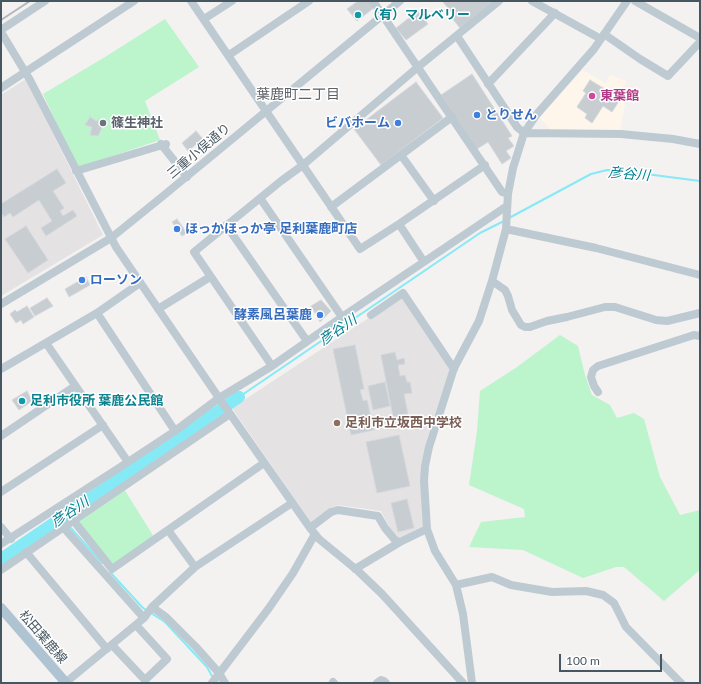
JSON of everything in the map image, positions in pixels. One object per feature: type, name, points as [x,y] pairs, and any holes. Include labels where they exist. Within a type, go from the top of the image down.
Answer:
[{"type":"main road","name":"松田葉鹿線","points":[[1,608],[66,683]]},
{"type":"street","points":[[45,1],[1,31],[25,72],[111,238],[228,412],[312,531],[355,568],[382,594],[463,683]]},
{"type":"street","points":[[1,88],[134,1]]},
{"type":"street","points":[[191,1],[360,250],[485,165]]},
{"type":"street","points":[[204,19],[232,1]]},
{"type":"street","points":[[229,55],[309,1]]},
{"type":"street","points":[[373,1],[502,192],[508,194]]},
{"type":"street","name":"三重小俣通り","points":[[1,304],[111,238],[400,1]]},
{"type":"street","points":[[272,366],[194,252],[303,165],[418,67],[499,1]]},
{"type":"street","points":[[532,1],[603,37],[668,76],[700,42]]},
{"type":"street","points":[[472,683],[463,614],[456,585],[435,550],[427,529],[424,466],[434,427],[454,369],[479,321],[492,281],[506,227],[508,194],[512,168],[524,133],[537,114],[594,49],[627,1]]},
{"type":"street","points":[[635,1],[700,38]]},
{"type":"street","points":[[488,84],[555,13]]},
{"type":"street","points":[[457,36],[517,127],[524,133],[621,134],[673,139],[700,144]]},
{"type":"street","points":[[331,207],[452,117]]},
{"type":"street","points":[[76,171],[163,144],[186,177]]},
{"type":"street","points":[[401,155],[434,200]]},
{"type":"street","points":[[260,198],[342,317]]},
{"type":"street","points":[[1,544],[11,539],[175,431],[424,262],[507,209]]},
{"type":"street","points":[[400,224],[424,262]]},
{"type":"street","points":[[226,225],[307,341]]},
{"type":"street","points":[[506,227],[700,274]]},
{"type":"street","points":[[158,309],[210,277]]},
{"type":"street","points":[[492,281],[505,290],[512,310],[521,325],[525,327],[530,327],[546,321],[605,307],[615,307],[656,320],[667,321],[700,313]]},
{"type":"street","points":[[1,368],[97,313],[140,283]]},
{"type":"street","points":[[371,315],[404,293],[454,369]]},
{"type":"street","points":[[97,313],[175,431]]},
{"type":"street","points":[[598,392],[591,377],[593,370],[598,366],[694,335],[700,336]]},
{"type":"street","points":[[46,343],[128,462]]},
{"type":"street","points":[[1,436],[75,386]]},
{"type":"street","points":[[1,570],[64,528],[73,520],[228,412]]},
{"type":"street","points":[[1,492],[103,425]]},
{"type":"street","points":[[73,520],[112,569],[264,463]]},
{"type":"street","points":[[66,683],[144,618],[152,607],[195,567],[292,503]]},
{"type":"street","points":[[212,683],[269,608],[293,572],[312,531],[331,512],[338,510],[378,516],[385,528],[395,540],[400,542]]},
{"type":"street","points":[[1,528],[11,539]]},
{"type":"street","points":[[64,528],[144,618]]},
{"type":"street","points":[[355,568],[400,542],[427,529]]},
{"type":"street","points":[[168,530],[195,567]]},
{"type":"street","points":[[26,552],[110,646],[145,680],[167,659],[136,625]]},
{"type":"street","points":[[456,585],[492,577],[511,585],[552,592],[586,591],[604,595],[614,603],[626,627],[681,683]]},
{"type":"street","points":[[152,607],[166,617],[181,632],[219,673],[225,683]]},
{"type":"street","points":[[377,683],[381,680],[386,683]]},
{"type":"shaded area","name":"東葉館","points":[[583,70],[605,83],[611,75],[626,81],[624,87],[625,105],[620,131],[553,132],[540,118]]},
{"type":"shaded area","points":[[26,79],[103,235],[1,296],[1,95]]},
{"type":"shaded area","name":"足利市立坂西中学校","points":[[402,296],[450,368],[427,439],[421,468],[424,528],[403,538],[398,537],[392,532],[381,511],[338,505],[331,508],[311,523],[232,408]]},
{"type":"green space","points":[[165,19],[199,67],[145,101],[160,140],[77,168],[43,94]]},
{"type":"green space","points":[[560,335],[578,346],[585,375],[592,395],[610,405],[617,418],[634,413],[644,419],[660,477],[680,515],[700,510],[700,570],[664,601],[624,567],[616,567],[583,578],[523,550],[469,547],[481,522],[525,517],[524,509],[469,485],[477,431],[480,391],[517,367]]},
{"type":"green space","points":[[124,489],[154,537],[112,566],[76,521]]},
{"type":"building","name":"（有）マルベリー","points":[[358,1],[371,1],[375,7],[357,21],[347,9]]},
{"type":"building","points":[[442,1],[493,1],[460,28],[451,17],[454,15]]},
{"type":"building","points":[[418,11],[428,24],[406,40],[396,28]]},
{"type":"building","name":"とりせん","points":[[472,74],[512,136],[508,138],[514,146],[506,151],[511,158],[502,164],[488,142],[477,149],[441,95]]},
{"type":"building","points":[[590,80],[608,91],[606,94],[607,95],[608,94],[619,101],[612,112],[603,106],[592,123],[585,118],[587,114],[577,107],[586,93],[583,91]]},
{"type":"building","name":"ビバホーム","points":[[416,82],[443,118],[381,165],[354,129]]},
{"type":"building","points":[[90,117],[96,121],[99,120],[104,123],[98,136],[90,135],[92,127],[85,125]]},
{"type":"building","points":[[196,131],[203,139],[188,151],[182,143]]},
{"type":"building","points":[[57,169],[66,183],[53,191],[64,208],[60,211],[63,216],[73,210],[77,216],[46,236],[41,228],[52,221],[39,200],[13,217],[10,213],[4,217],[1,212],[1,204]]},
{"type":"building","points":[[177,219],[187,233],[182,236],[172,222]]},
{"type":"building","points":[[26,226],[48,260],[28,273],[5,239]]},
{"type":"building","points":[[86,277],[90,285],[69,297],[65,289]]},
{"type":"building","points":[[47,298],[53,306],[35,316],[30,308]]},
{"type":"building","points":[[321,300],[331,311],[320,322],[311,306]]},
{"type":"building","points":[[27,306],[34,317],[23,324],[21,320],[16,323],[10,314],[15,310],[17,312]]},
{"type":"building","points":[[355,345],[364,389],[360,390],[363,401],[367,400],[374,430],[351,435],[333,349]]},
{"type":"building","points":[[395,352],[397,360],[404,358],[405,364],[398,365],[400,376],[405,375],[407,382],[410,382],[412,393],[404,394],[409,419],[394,422],[381,355]]},
{"type":"building","points":[[385,382],[390,406],[373,410],[368,386]]},
{"type":"building","name":"足利市役所 葉鹿公民館","points":[[27,391],[32,401],[19,410],[12,400]]},
{"type":"building","points":[[399,435],[410,486],[377,493],[366,442]]},
{"type":"building","points":[[407,499],[414,528],[398,532],[391,503]]},
{"type":"waterway","name":"彦谷川","points":[[509,218],[591,174],[607,170],[700,181]]},
{"type":"waterway","name":"彦谷川","points":[[239,397],[480,233],[504,221]]},
{"type":"waterway","name":"彦谷川","points":[[1,559],[239,397]]},
{"type":"waterway","name":"彦谷川","points":[[61,518],[66,523]]},
{"type":"waterway","points":[[69,526],[102,563]]},
{"type":"waterway","points":[[110,572],[147,611]]},
{"type":"waterway","points":[[151,613],[165,622],[207,667],[213,678]]},
{"type":"railway","points":[[1,20],[30,1]]},
{"type":"place","name":"（有）マルベリー","points":[[358,15]]},
{"type":"place","name":"東葉館","points":[[592,96]]},
{"type":"place","name":"とりせん","points":[[477,115]]},
{"type":"place","name":"篠生神社","points":[[103,123]]},
{"type":"place","name":"ビバホーム","points":[[398,123]]},
{"type":"place","name":"ほっかほっか亭 足利葉鹿町店","points":[[177,229]]},
{"type":"place","name":"ローソン","points":[[82,280]]},
{"type":"place","name":"酵素風呂葉鹿","points":[[320,315]]},
{"type":"place","name":"足利市役所 葉鹿公民館","points":[[22,401]]},
{"type":"place","name":"足利市立坂西中学校","points":[[337,423]]},
{"type":"district","name":"葉鹿町二丁目","points":[[298,94]]}]
